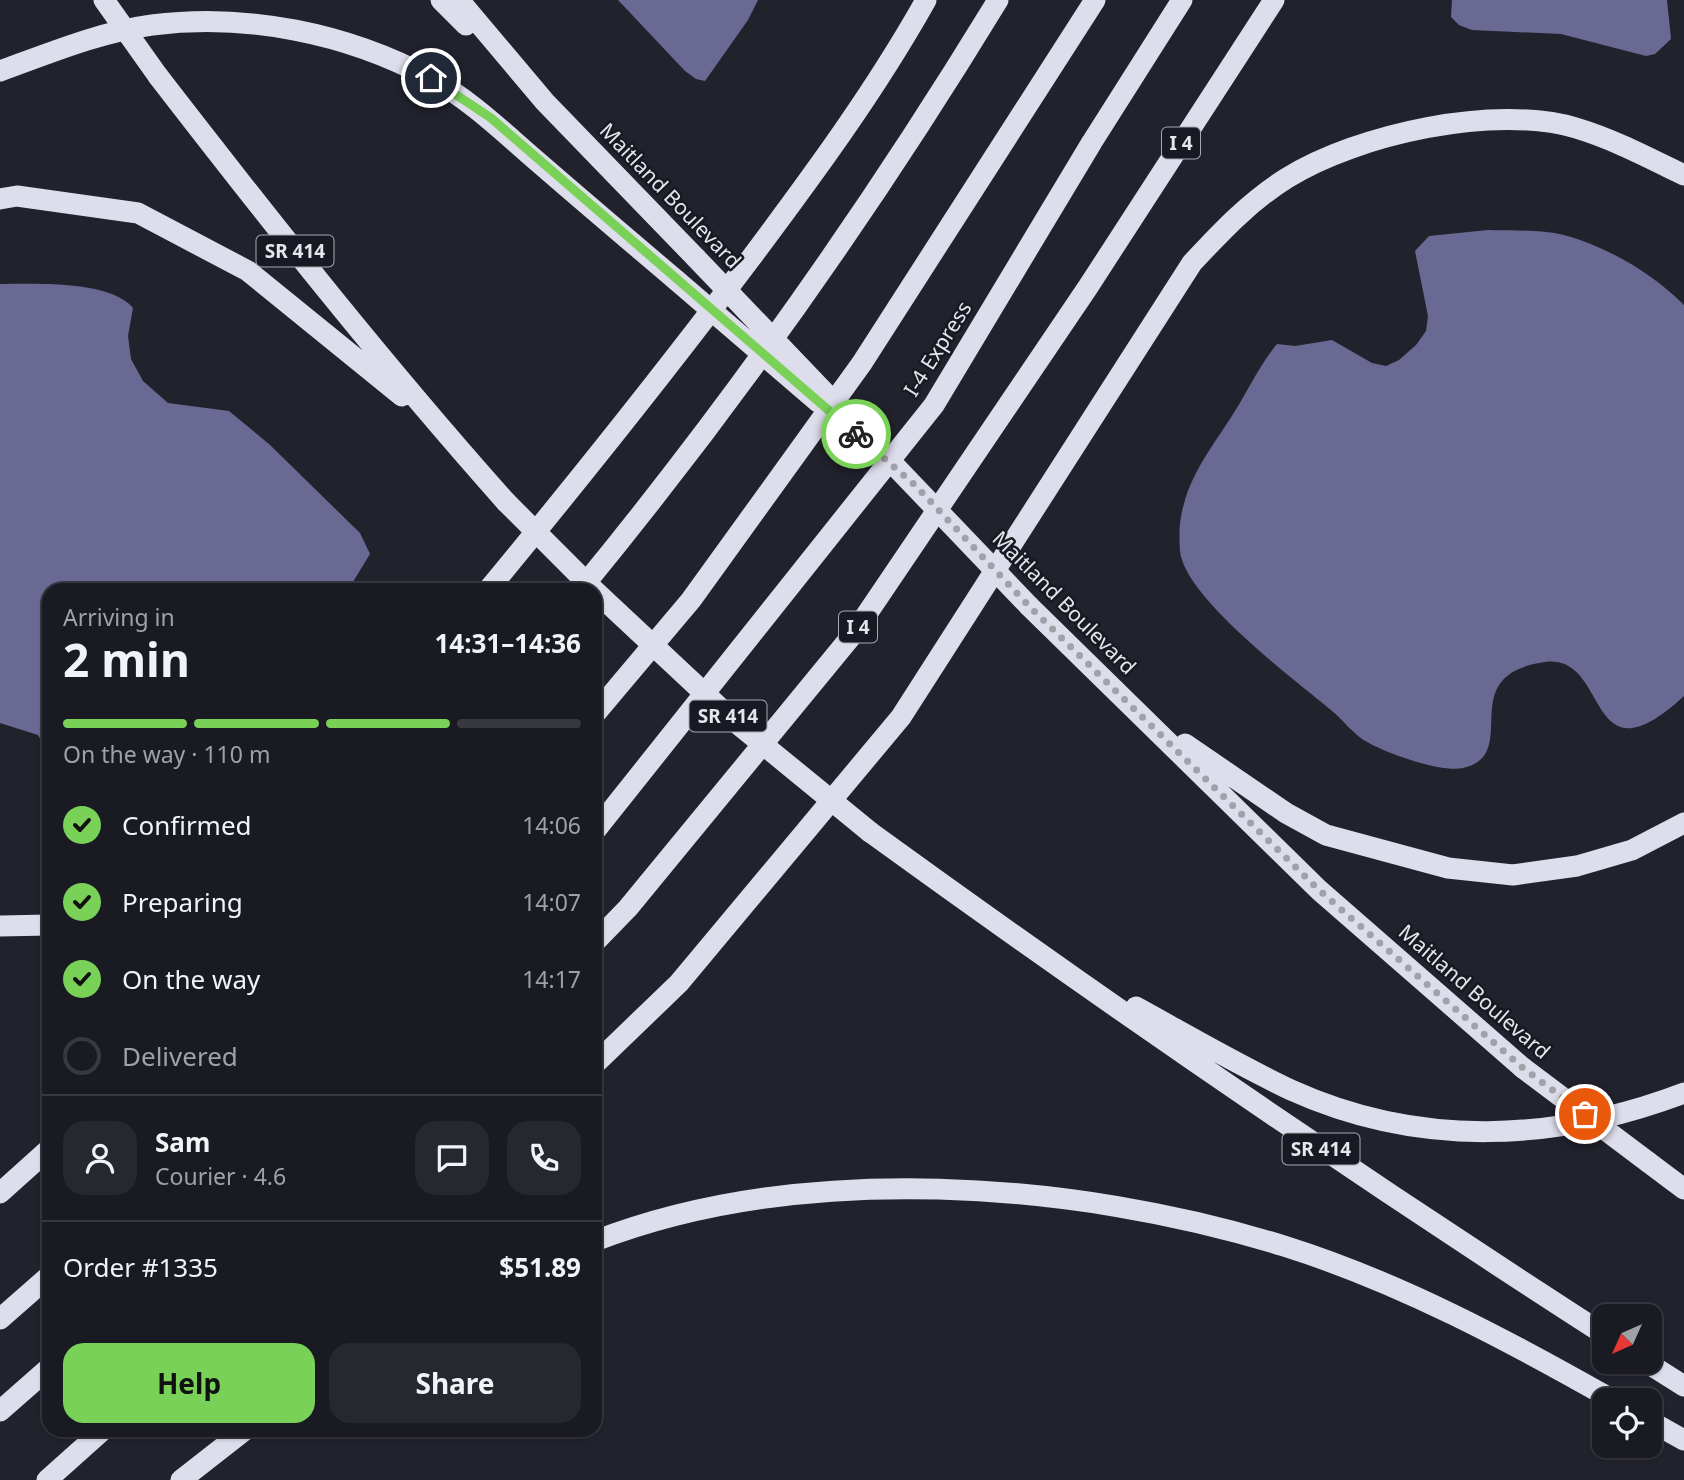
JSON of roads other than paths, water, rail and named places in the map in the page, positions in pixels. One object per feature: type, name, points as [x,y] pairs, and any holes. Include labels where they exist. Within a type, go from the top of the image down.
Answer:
[{"type":"highway","name":"SR 414","points":[[104,0],[158,76],[261,209],[436,424],[506,502],[588,583]]},
{"type":"highway","points":[[440,0],[545,102]]},
{"type":"highway","name":"Maitland Boulevard","points":[[459,0],[545,102],[1029,606],[1319,890],[1523,1068],[1684,1189]]},
{"type":"highway","points":[[494,583],[649,393],[803,189],[904,40],[926,0]]},
{"type":"highway","points":[[586,583],[691,452],[837,245],[955,70],[998,0]]},
{"type":"highway","points":[[602,706],[691,600],[862,362],[1095,0]]},
{"type":"highway","name":"I-4 Express","points":[[602,822],[934,405],[1092,142],[1182,0]]},
{"type":"highway","name":"I 4","points":[[602,935],[628,908],[854,633],[1088,287],[1274,0]]},
{"type":"highway","points":[[0,71],[84,41],[153,25],[227,23],[295,29],[379,53],[431,78],[491,118],[915,485]]},
{"type":"highway","points":[[602,1057],[679,983],[901,718],[1192,263],[1239,214],[1288,178],[1341,152],[1460,123],[1522,120],[1575,128],[1684,175]]},
{"type":"highway","points":[[0,199],[17,195],[138,213],[248,271],[436,424]]},
{"type":"highway","name":"SR 414","points":[[602,597],[733,720],[870,832],[1042,956],[1387,1195],[1592,1327]]},
{"type":"highway","points":[[1138,711],[1286,813],[1326,835],[1448,868],[1513,875],[1577,866],[1632,850],[1684,823]]},
{"type":"highway","points":[[0,926],[42,925]]},
{"type":"highway","points":[[1042,956],[1292,1090],[1392,1122],[1447,1131],[1510,1133],[1601,1119],[1684,1093]]},
{"type":"highway","points":[[0,1193],[42,1155]]},
{"type":"highway","points":[[602,1239],[682,1216],[760,1200],[840,1192],[913,1189],[992,1192],[1095,1204],[1163,1215],[1284,1246],[1370,1278],[1406,1292],[1592,1389]]},
{"type":"highway","points":[[0,1319],[42,1282]]},
{"type":"highway","points":[[1662,1372],[1684,1386]]},
{"type":"highway","points":[[0,1411],[42,1374]]},
{"type":"highway","points":[[1662,1428],[1684,1440]]},
{"type":"highway","points":[[47,1480],[95,1437]]},
{"type":"highway","points":[[169,1480],[213,1437]]},
{"type":"highway","points":[[181,1480],[236,1437]]},
{"type":"water","points":[[618,0],[758,0],[748,20],[705,81],[696,79],[685,71]]},
{"type":"water","points":[[1452,0],[1667,0],[1671,39],[1655,54],[1646,56],[1561,34],[1472,30],[1459,25],[1451,17]]},
{"type":"water","points":[[1488,230],[1545,232],[1597,246],[1644,272],[1684,305],[1684,696],[1652,721],[1629,728],[1613,723],[1580,676],[1566,665],[1545,662],[1517,670],[1501,682],[1494,698],[1488,747],[1480,760],[1463,768],[1453,769],[1411,760],[1362,739],[1268,659],[1220,614],[1186,570],[1180,551],[1180,527],[1182,510],[1199,468],[1277,344],[1295,346],[1332,340],[1372,363],[1386,366],[1399,360],[1416,345],[1426,331],[1428,316],[1415,251],[1429,236]]},
{"type":"water","points":[[0,284],[51,284],[90,288],[107,292],[133,308],[128,336],[131,359],[143,381],[168,403],[229,411],[269,444],[360,533],[370,554],[352,583],[42,583],[42,742],[38,735],[0,723]]}]
